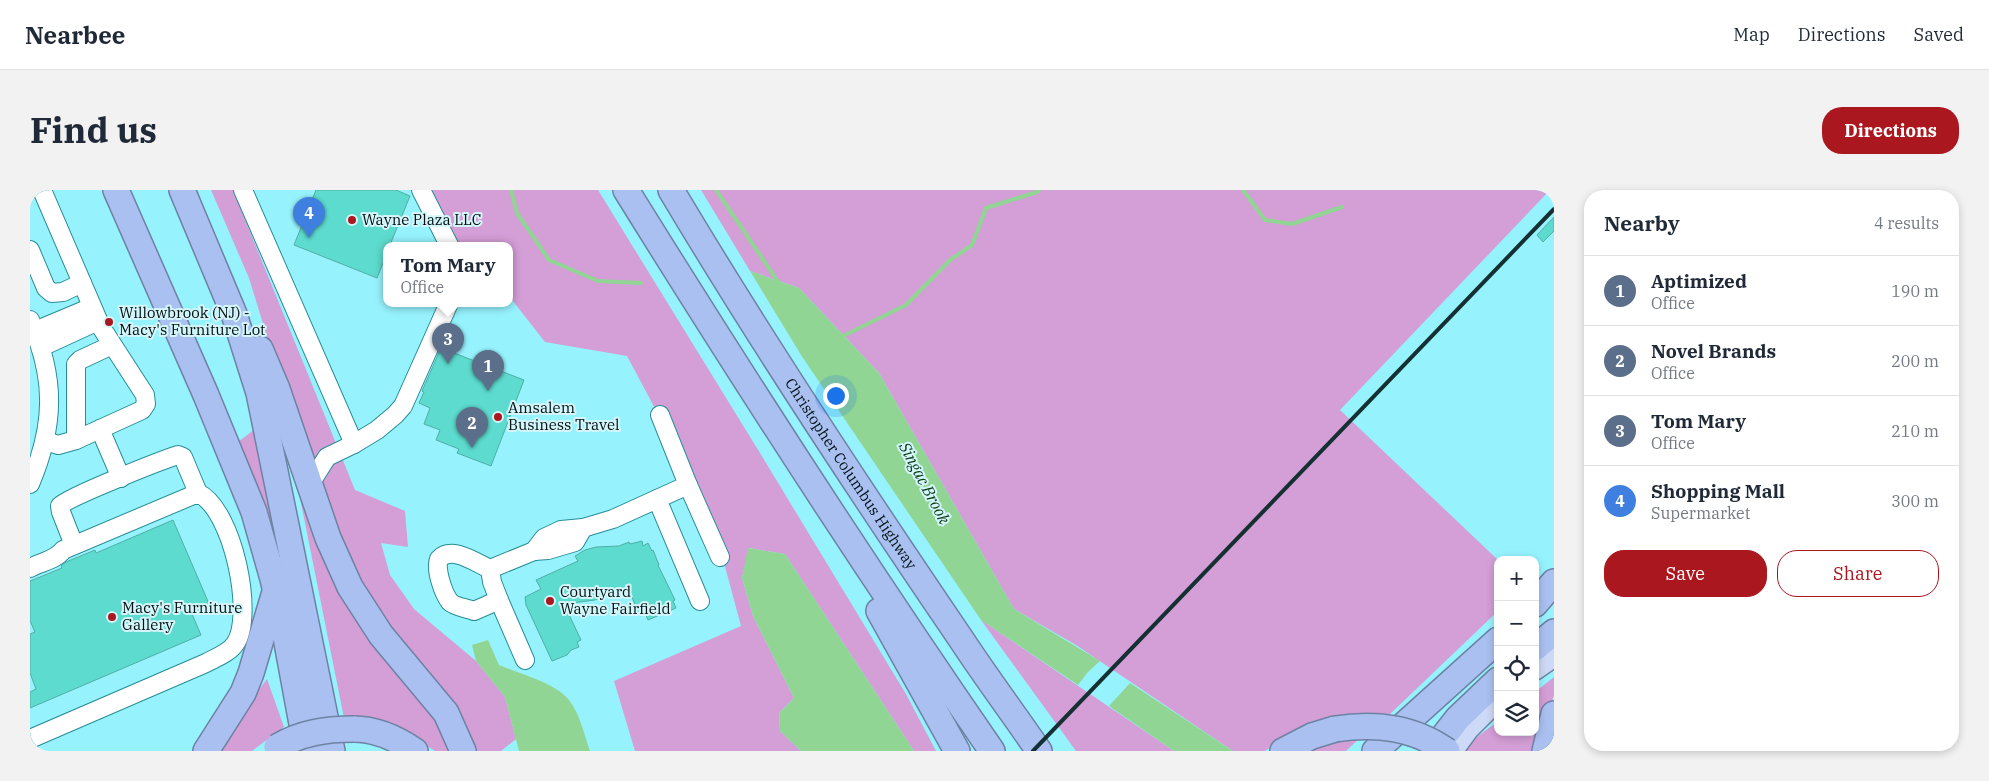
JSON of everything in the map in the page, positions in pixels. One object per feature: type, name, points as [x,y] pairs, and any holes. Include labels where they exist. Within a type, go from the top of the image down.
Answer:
[{"type":"highway","points":[[116,190],[238,473],[256,520],[283,621],[306,751]]},
{"type":"highway","points":[[182,190],[218,273],[245,345],[259,393],[332,751]]},
{"type":"highway","points":[[626,190],[788,448],[889,601],[992,751]]},
{"type":"highway","name":"Christopher Columbus Highway","points":[[672,190],[816,420],[979,665],[1039,751]]},
{"type":"highway","points":[[218,273],[233,283],[277,389],[335,556],[358,602],[381,635],[446,713],[463,751]]},
{"type":"highway","points":[[788,448],[957,751]]},
{"type":"highway","points":[[1538,601],[1554,582]]},
{"type":"highway","points":[[1539,601],[1554,588]]},
{"type":"highway","points":[[206,751],[243,693],[251,673],[276,590]]},
{"type":"highway","points":[[1537,646],[1554,632]]},
{"type":"highway","points":[[1376,751],[1494,644]]},
{"type":"highway","points":[[1539,654],[1554,644]]},
{"type":"highway","points":[[979,665],[1059,751]]},
{"type":"highway","points":[[1432,751],[1458,718],[1494,688]]},
{"type":"highway","points":[[1544,751],[1552,720]]},
{"type":"highway","points":[[1283,751],[1312,736],[1335,729],[1356,726],[1399,729],[1420,735],[1447,751]]},
{"type":"highway","points":[[274,749],[300,736],[313,732],[369,729],[386,734],[415,751]]},
{"type":"highway","points":[[354,730],[394,751]]},
{"type":"main road","points":[[1539,666],[1554,656]]},
{"type":"main road","points":[[1452,751],[1494,689]]},
{"type":"street","points":[[42,190],[95,314],[112,345],[140,386],[145,395],[146,404],[142,410],[76,440],[58,444],[46,440]]},
{"type":"street","points":[[243,190],[354,444]]},
{"type":"street","points":[[421,190],[447,242]]},
{"type":"street","points":[[30,250],[46,288],[52,293],[63,292],[82,283]]},
{"type":"street","points":[[310,484],[327,457],[354,444],[386,423],[403,406],[447,307]]},
{"type":"street","points":[[38,337],[42,328],[95,314]]},
{"type":"street","points":[[30,320],[44,356],[50,399],[46,440],[30,484]]},
{"type":"street","points":[[76,440],[76,364],[80,360],[112,345]]},
{"type":"street","points":[[660,415],[720,557]]},
{"type":"street","points":[[100,430],[121,478]]},
{"type":"street","points":[[30,739],[206,663],[234,646],[241,633],[242,607],[238,565],[231,540],[222,517],[210,501],[198,493],[185,460],[181,455],[64,502],[60,506],[61,512],[74,545]]},
{"type":"street","points":[[499,600],[474,611],[455,605],[450,601],[437,570],[439,559],[446,553],[451,553],[490,570],[534,551],[544,538],[561,530],[583,528],[613,519],[688,485]]},
{"type":"street","points":[[30,568],[58,557],[64,550],[74,545],[198,493]]},
{"type":"street","points":[[657,500],[700,601]]},
{"type":"street","points":[[30,556],[49,559]]},
{"type":"street","points":[[490,570],[492,582],[499,600],[526,660]]},
{"type":"shaded area","points":[[211,190],[233,190],[355,490],[405,511],[408,547],[381,543],[390,575],[414,609],[476,661],[505,697],[516,739],[501,751],[472,751],[378,615],[345,553],[291,415],[249,278]]},
{"type":"shaded area","points":[[427,190],[598,190],[906,694],[936,751],[914,751],[785,554],[749,548],[742,578],[753,616],[794,698],[779,713],[780,731],[801,751],[635,751],[614,681],[741,626],[716,533],[673,442],[627,356],[545,342],[513,301],[513,242],[452,242]]},
{"type":"shaded area","points":[[701,190],[1550,190],[1340,410],[1494,556],[1494,615],[1389,715],[1312,721],[1265,751],[1233,751],[1076,645],[1014,609],[879,373],[799,288],[750,271]]},
{"type":"shaded area","points":[[255,429],[281,562],[238,442]]},
{"type":"shaded area","points":[[300,498],[340,596],[447,730],[449,751],[435,751],[404,731],[344,718]]},
{"type":"shaded area","points":[[981,620],[1174,751],[1076,751]]},
{"type":"shaded area","points":[[1554,677],[1554,695],[1534,751],[1468,751],[1464,747],[1494,724],[1494,736],[1539,736],[1539,689]]},
{"type":"shaded area","points":[[267,679],[284,727],[252,751],[218,751],[232,724]]},
{"type":"shaded area","points":[[1363,735],[1346,751],[1306,751],[1309,749]]},
{"type":"water","points":[[750,271],[799,288],[879,373],[1014,609],[1100,661],[1078,685],[981,620],[801,355]]},
{"type":"water","points":[[748,548],[785,554],[914,751],[801,751],[780,731],[779,713],[794,698],[753,616],[742,578]]},
{"type":"water","points":[[488,640],[499,665],[555,688],[569,700],[579,718],[590,751],[519,751],[505,697],[476,661],[472,645]]},
{"type":"water","points":[[1130,683],[1233,751],[1174,751],[1109,706]]},
{"type":"building","name":"Wayne Plaza LLC","points":[[316,190],[396,190],[410,196],[391,242],[383,242],[383,263],[377,278],[294,245]]},
{"type":"building","points":[[1554,217],[1554,231],[1543,242],[1537,235]]},
{"type":"building","points":[[441,348],[524,380],[491,466],[457,453],[459,449],[436,440],[440,430],[424,424],[430,408],[419,403],[424,392],[422,391]]},
{"type":"building","name":"Macy's Furniture Gallery","points":[[173,520],[210,606],[192,614],[201,635],[30,708],[30,692],[36,689],[30,673],[30,634],[35,632],[30,621],[30,581],[62,568],[61,566],[66,562],[95,550],[96,553]]},
{"type":"building","name":"Courtyard Wayne Fairfield","points":[[642,541],[643,546],[648,543],[653,550],[675,600],[673,601],[676,608],[648,620],[645,613],[640,616],[631,595],[608,594],[595,600],[564,604],[581,640],[577,642],[579,647],[571,650],[567,655],[552,661],[526,605],[525,597],[541,589],[536,580],[578,561],[575,556],[585,550]]},
{"type":"waterway","name":"Singac Brook","points":[[511,190],[517,213],[549,260],[598,281],[641,283]]},
{"type":"waterway","points":[[716,190],[779,283]]},
{"type":"waterway","points":[[841,337],[906,305],[950,260],[972,245],[986,208],[1039,190]]},
{"type":"waterway","points":[[1243,190],[1265,220],[1292,224],[1342,207]]},
{"type":"railway","points":[[1033,751],[1554,209]]},
{"type":"place","name":"Wayne Plaza LLC","points":[[352,220]]},
{"type":"place","name":"Shopping Mall","points":[[309,238]]},
{"type":"place","name":"Willowbrook (NJ) - Macy's Furniture Lot","points":[[109,322]]},
{"type":"place","name":"Tom Mary","points":[[448,364]]},
{"type":"place","name":"Aptimized","points":[[488,391]]},
{"type":"place","name":"Amsalem Business Travel","points":[[498,417]]},
{"type":"place","name":"Novel Brands","points":[[472,448]]},
{"type":"place","name":"Courtyard Wayne Fairfield","points":[[550,601]]},
{"type":"place","name":"Macy's Furniture Gallery","points":[[112,617]]}]
